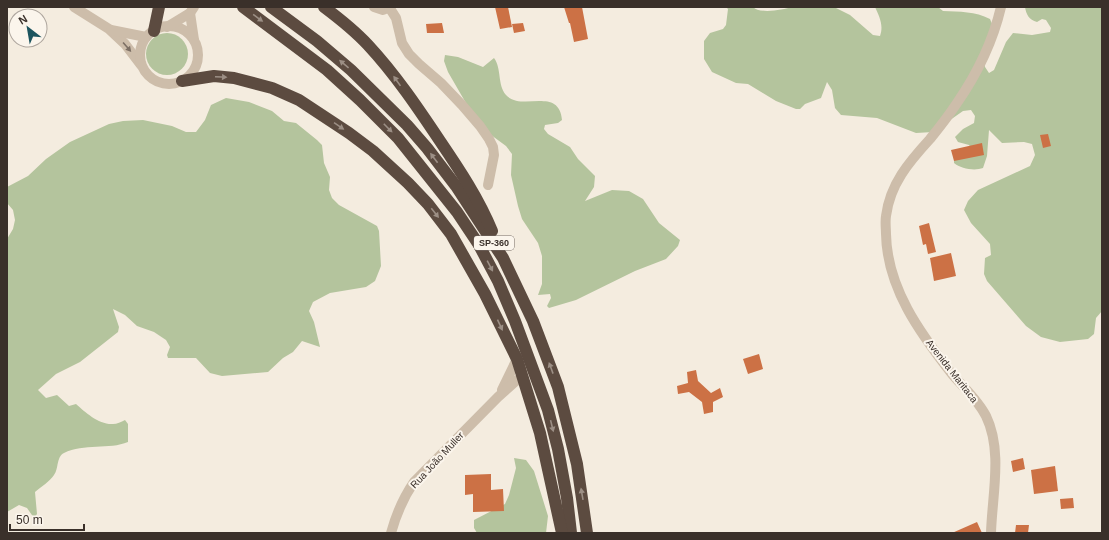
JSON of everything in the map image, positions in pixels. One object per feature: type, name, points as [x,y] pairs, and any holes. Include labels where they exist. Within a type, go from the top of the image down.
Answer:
[{"type":"highway","points":[[150,34],[159,7]]},
{"type":"highway","name":"SP-360","points":[[243,7],[327,70],[366,105],[398,138],[457,212],[479,245],[498,281],[516,321],[548,410],[558,450],[567,498],[571,533]]},
{"type":"highway","name":"SP-360","points":[[271,7],[317,41],[351,70],[407,125],[456,186],[503,258],[533,321],[558,387],[577,464],[587,533]]},
{"type":"highway","points":[[324,7],[368,44],[421,112],[477,200],[503,258]]},
{"type":"highway","points":[[182,81],[214,76],[234,78],[272,88],[306,104],[373,151],[408,183],[428,204],[451,234],[485,294],[517,359],[540,433],[562,533]]},
{"type":"street","points":[[74,7],[109,30],[125,44],[149,77],[159,82],[171,84],[182,81],[191,74],[197,63],[198,52],[194,41],[192,10]]},
{"type":"street","points":[[374,7],[383,10],[390,7],[396,18],[402,43],[409,54],[441,83],[462,105],[489,139],[493,147],[494,155],[488,185]]},
{"type":"street","name":"Avenida Maritaca","points":[[991,533],[995,465],[993,438],[986,417],[976,400],[937,354],[910,314],[899,294],[892,274],[886,248],[885,217],[890,195],[900,176],[913,157],[931,138],[958,102],[977,71],[990,43],[1001,7]]},
{"type":"street","points":[[109,30],[150,34],[167,27],[192,10]]},
{"type":"street","points":[[167,27],[177,28],[187,32],[194,41]]},
{"type":"street","points":[[142,67],[140,57],[142,47],[150,34]]},
{"type":"street","points":[[498,397],[517,359]]},
{"type":"street","points":[[498,397],[517,380],[524,379]]},
{"type":"street","name":"Rua João Muller","points":[[391,533],[401,505],[414,482],[498,397]]},
{"type":"green space","points":[[726,7],[753,7],[766,11],[792,7],[834,7],[850,15],[873,35],[880,36],[881,24],[875,7],[938,7],[943,11],[967,12],[984,16],[990,19],[994,29],[984,61],[985,67],[989,73],[994,70],[1006,42],[1013,33],[1032,35],[1050,32],[1051,28],[1046,20],[1042,19],[1037,22],[1032,20],[1027,14],[1025,7],[1102,7],[1102,311],[1096,318],[1094,334],[1088,339],[1060,342],[1041,337],[1026,326],[987,281],[984,274],[985,258],[991,255],[990,244],[971,223],[964,210],[968,201],[978,190],[1030,166],[1035,155],[1032,144],[1024,142],[1002,143],[989,130],[987,156],[983,168],[968,169],[960,167],[954,163],[954,160],[972,149],[969,145],[958,142],[955,137],[963,129],[974,123],[975,116],[971,110],[963,111],[933,132],[916,133],[877,118],[841,115],[835,108],[832,90],[827,82],[821,98],[805,104],[800,109],[796,109],[776,101],[748,84],[736,83],[712,72],[704,59],[704,41],[710,33],[723,29],[726,25],[728,9]]},
{"type":"green space","points":[[163,33],[171,33],[179,36],[185,42],[188,54],[185,66],[179,72],[171,75],[163,75],[155,72],[149,66],[146,58],[146,50],[149,42],[155,36]]},
{"type":"green space","points":[[445,55],[458,57],[483,67],[494,58],[498,67],[501,86],[506,95],[513,100],[538,101],[554,104],[559,110],[562,120],[558,123],[545,125],[544,129],[548,134],[570,147],[578,159],[595,176],[594,187],[585,201],[612,190],[629,191],[643,199],[659,223],[680,240],[678,246],[666,259],[635,271],[576,300],[549,308],[547,306],[551,298],[550,294],[538,295],[542,284],[542,256],[538,243],[522,219],[518,206],[511,175],[512,154],[506,146],[487,132],[474,117],[448,72],[444,61]]},
{"type":"green space","points":[[226,98],[249,102],[272,111],[284,121],[296,123],[322,145],[324,163],[330,177],[329,190],[332,198],[339,205],[377,226],[379,231],[381,266],[375,281],[366,287],[330,293],[313,302],[309,311],[314,322],[320,347],[302,341],[293,352],[283,358],[268,372],[222,376],[210,373],[196,358],[168,358],[167,355],[170,347],[166,340],[154,332],[137,326],[125,315],[113,309],[119,327],[118,332],[80,362],[56,374],[38,390],[46,398],[57,395],[69,406],[76,404],[93,417],[108,424],[119,423],[125,420],[128,424],[128,442],[113,446],[80,448],[64,453],[60,457],[57,470],[54,475],[48,482],[35,492],[37,514],[34,518],[27,508],[19,505],[7,512],[7,239],[13,229],[15,220],[13,210],[7,203],[7,187],[28,176],[46,159],[70,142],[109,124],[123,121],[143,120],[172,126],[186,132],[196,132],[205,120],[211,105]]},
{"type":"green space","points":[[514,458],[526,460],[534,471],[548,516],[546,533],[477,533],[474,528],[474,520],[505,504],[516,468]]},
{"type":"building","points":[[495,7],[508,7],[512,27],[500,29]]},
{"type":"building","points":[[564,7],[582,7],[588,39],[574,42],[570,23]]},
{"type":"building","points":[[442,23],[444,33],[427,33],[426,24]]},
{"type":"building","points":[[523,23],[525,31],[514,33],[512,24]]},
{"type":"building","points":[[1048,134],[1051,146],[1043,148],[1040,135]]},
{"type":"building","points":[[982,143],[984,155],[954,161],[951,150]]},
{"type":"building","points":[[929,223],[936,252],[928,254],[926,244],[923,245],[919,226]]},
{"type":"building","points":[[951,253],[956,276],[934,281],[930,258]]},
{"type":"building","points":[[759,354],[763,369],[748,374],[743,359]]},
{"type":"building","points":[[696,370],[698,381],[711,393],[720,388],[723,397],[713,402],[713,412],[704,414],[702,402],[689,392],[678,394],[677,386],[688,383],[687,372]]},
{"type":"building","points":[[1023,458],[1025,469],[1013,472],[1011,461]]},
{"type":"building","points":[[1055,466],[1058,491],[1034,494],[1031,470]]},
{"type":"building","points":[[491,474],[491,490],[503,489],[504,511],[473,512],[473,494],[465,495],[465,475]]},
{"type":"building","points":[[1073,498],[1074,508],[1061,509],[1060,499]]},
{"type":"building","points":[[977,522],[982,533],[952,533]]},
{"type":"building","points":[[1016,525],[1029,525],[1028,533],[1015,533]]}]
